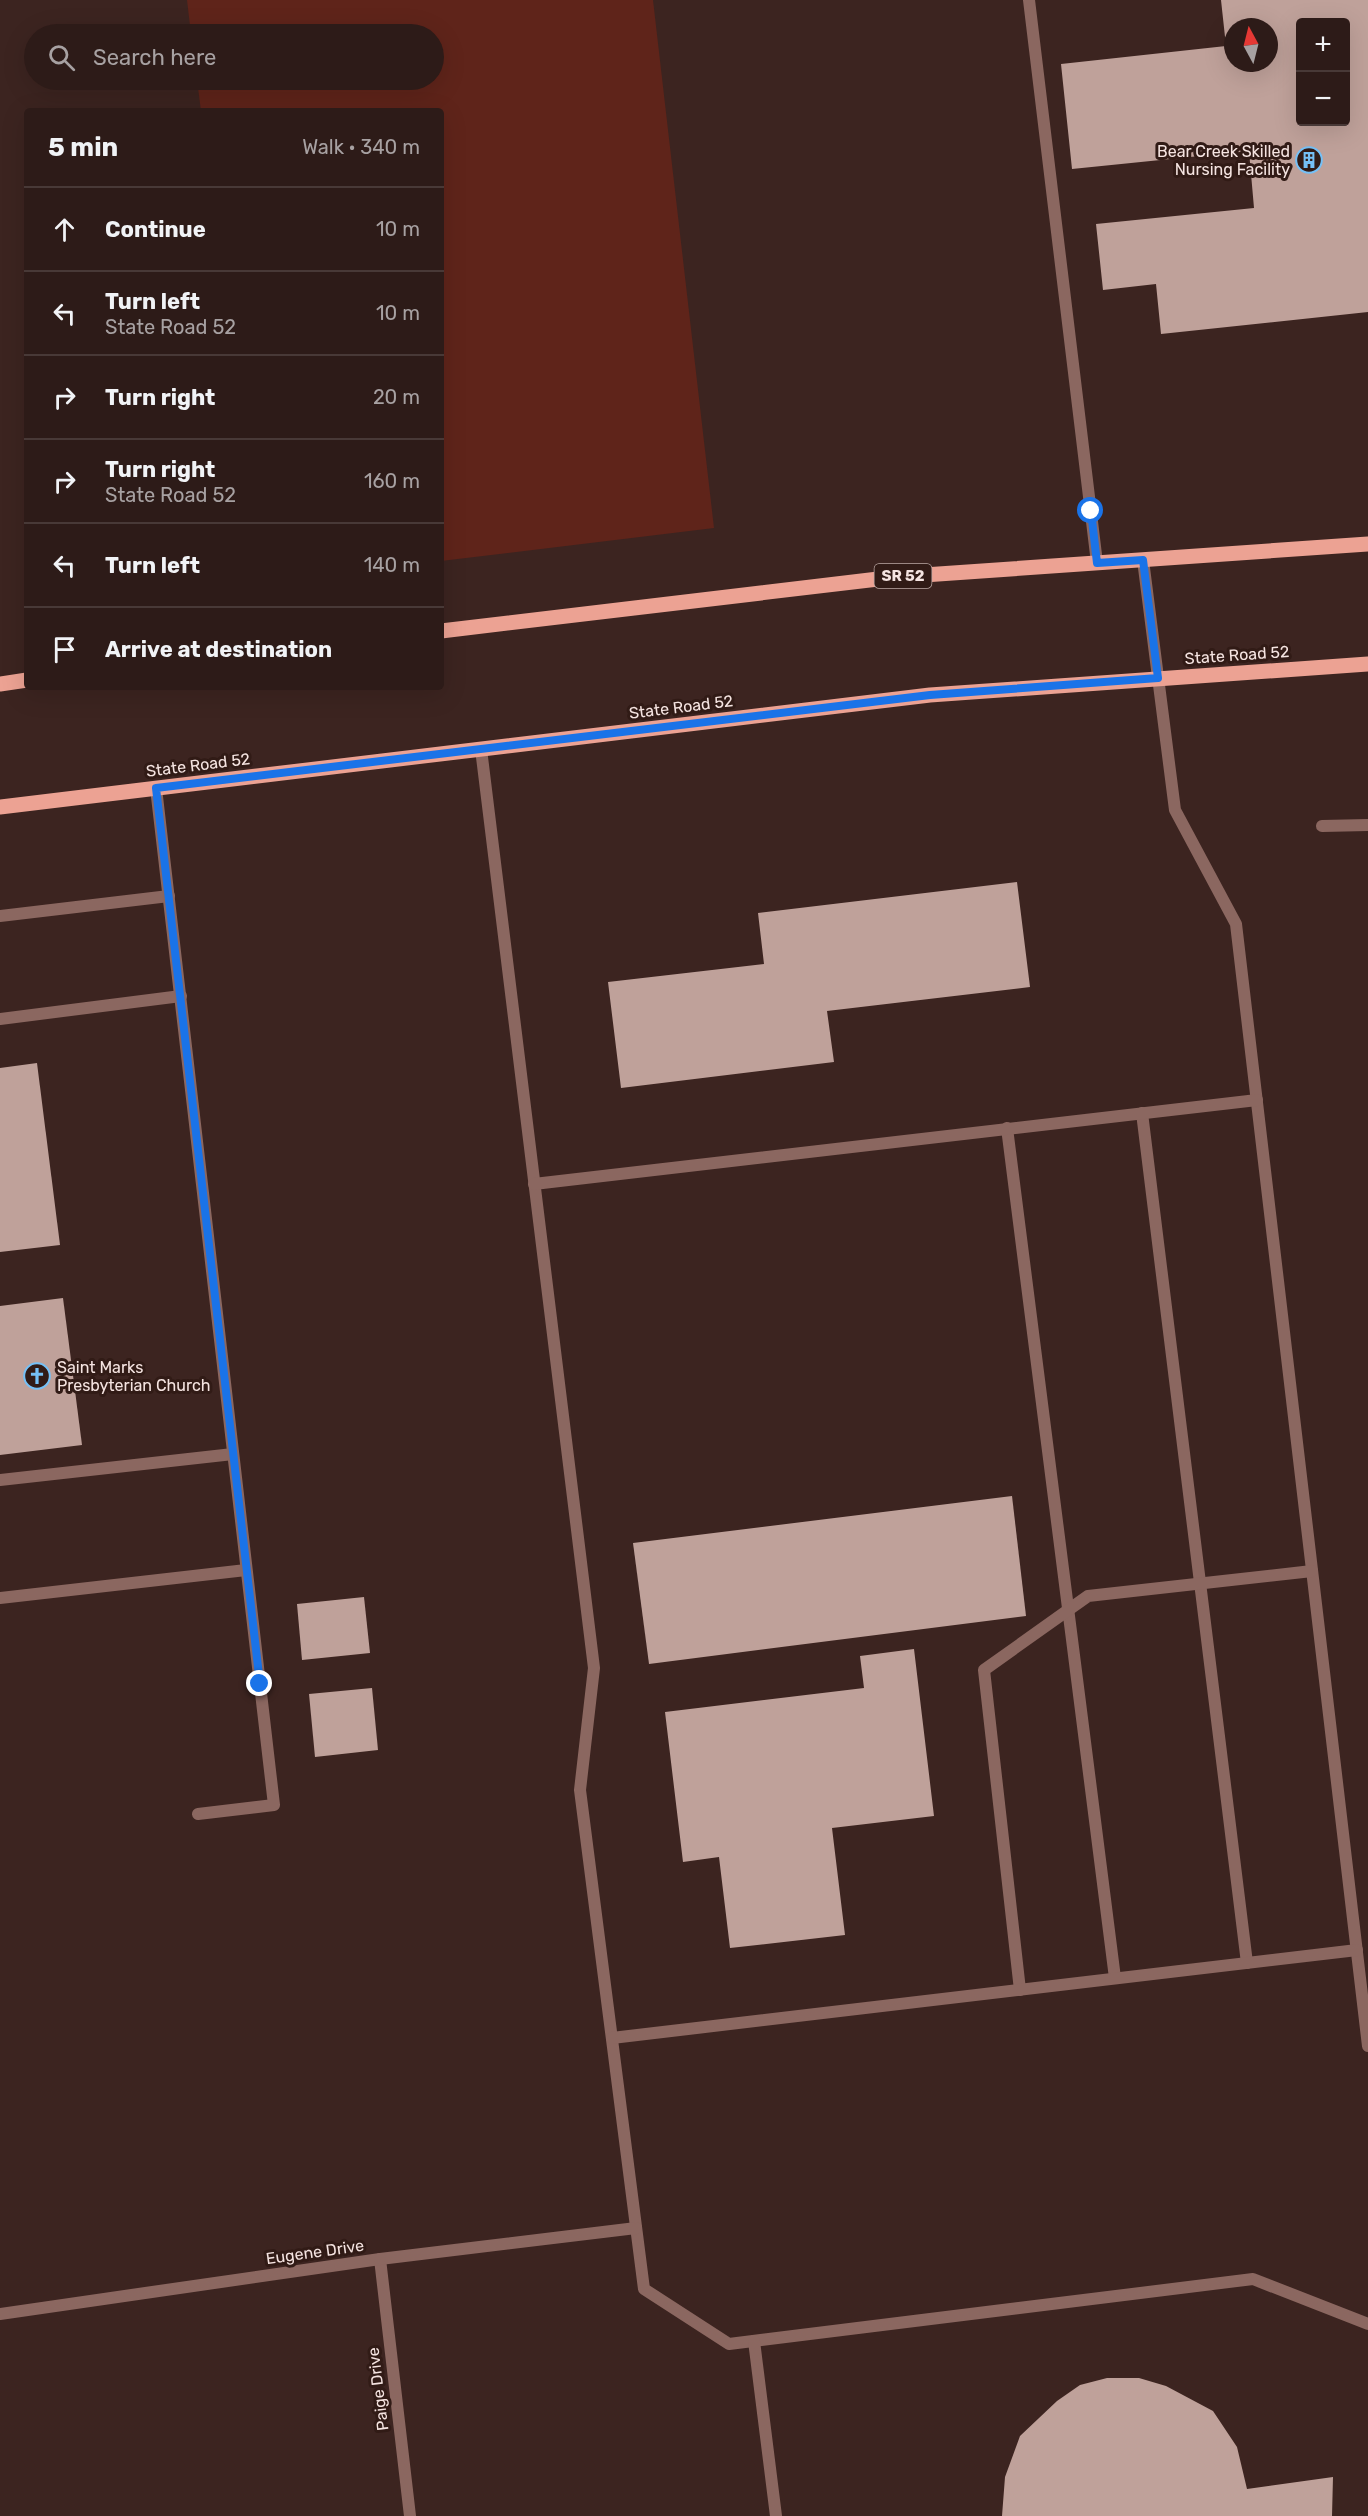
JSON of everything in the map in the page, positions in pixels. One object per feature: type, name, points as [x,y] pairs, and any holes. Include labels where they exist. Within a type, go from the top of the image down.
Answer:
[{"type":"main road","name":"SR 52","points":[[444,631],[895,577],[1368,544]]},
{"type":"main road","name":"State Road 52","points":[[0,807],[930,695],[1368,664]]},
{"type":"main road","points":[[0,684],[24,680]]},
{"type":"street","points":[[1029,0],[1097,563]]},
{"type":"street","points":[[1143,560],[1175,810],[1236,924],[1368,2046]]},
{"type":"street","points":[[481,749],[594,1668],[580,1790],[644,2289],[729,2344],[1253,2278],[1368,2324]]},
{"type":"street","points":[[156,788],[274,1805],[198,1814]]},
{"type":"street","points":[[1322,826],[1368,825]]},
{"type":"street","points":[[0,916],[169,896]]},
{"type":"street","points":[[0,1019],[181,996]]},
{"type":"street","points":[[534,1184],[1257,1100]]},
{"type":"street","points":[[1142,1113],[1247,1963]]},
{"type":"street","points":[[1007,1128],[1115,1978]]},
{"type":"street","points":[[0,1480],[232,1454]]},
{"type":"street","points":[[0,1598],[246,1570]]},
{"type":"street","points":[[1020,1990],[984,1670],[1088,1596],[1312,1572]]},
{"type":"street","points":[[612,2038],[1357,1950]]},
{"type":"street","name":"Eugene Drive","points":[[0,2314],[380,2259],[636,2228]]},
{"type":"street","name":"Paige Drive","points":[[380,2259],[410,2516]]},
{"type":"street","points":[[754,2341],[776,2516]]},
{"type":"shaded area","points":[[187,0],[653,0],[714,528],[444,561],[444,108],[201,108],[198,90],[444,90],[444,24],[190,24]]},
{"type":"building","name":"Bear Creek Skilled Nursing Facility","points":[[1221,0],[1368,0],[1368,312],[1161,334],[1156,284],[1103,290],[1096,224],[1254,208],[1249,151],[1072,169],[1061,64],[1224,46],[1224,72],[1278,72],[1278,18],[1224,18],[1224,28]]},
{"type":"building","points":[[1017,882],[1030,987],[827,1011],[834,1062],[621,1088],[608,982],[764,964],[758,913]]},
{"type":"building","points":[[37,1063],[60,1245],[0,1252],[0,1068]]},
{"type":"building","name":"Saint Marks Presbyterian Church","points":[[63,1298],[82,1445],[0,1455],[0,1306]]},
{"type":"building","points":[[1012,1496],[1026,1616],[649,1664],[633,1543]]},
{"type":"building","points":[[364,1597],[370,1653],[302,1660],[297,1604]]},
{"type":"building","points":[[914,1649],[934,1816],[832,1828],[845,1935],[730,1948],[719,1857],[683,1862],[665,1712],[864,1688],[860,1656]]},
{"type":"building","points":[[372,1688],[378,1750],[315,1757],[309,1694]]},
{"type":"building","points":[[1107,2378],[1139,2378],[1166,2386],[1213,2411],[1237,2447],[1247,2489],[1333,2477],[1332,2516],[1002,2516],[1005,2477],[1020,2436],[1057,2401],[1080,2385]]},
{"type":"place","name":"Bear Creek Skilled Nursing Facility","points":[[1309,160]]},
{"type":"place","name":"Saint Marks Presbyterian Church","points":[[37,1376]]},
{"type":"route","points":[[260,1684],[156,788],[930,695],[1158,678],[1143,560],[1097,563],[1091,511]]}]
